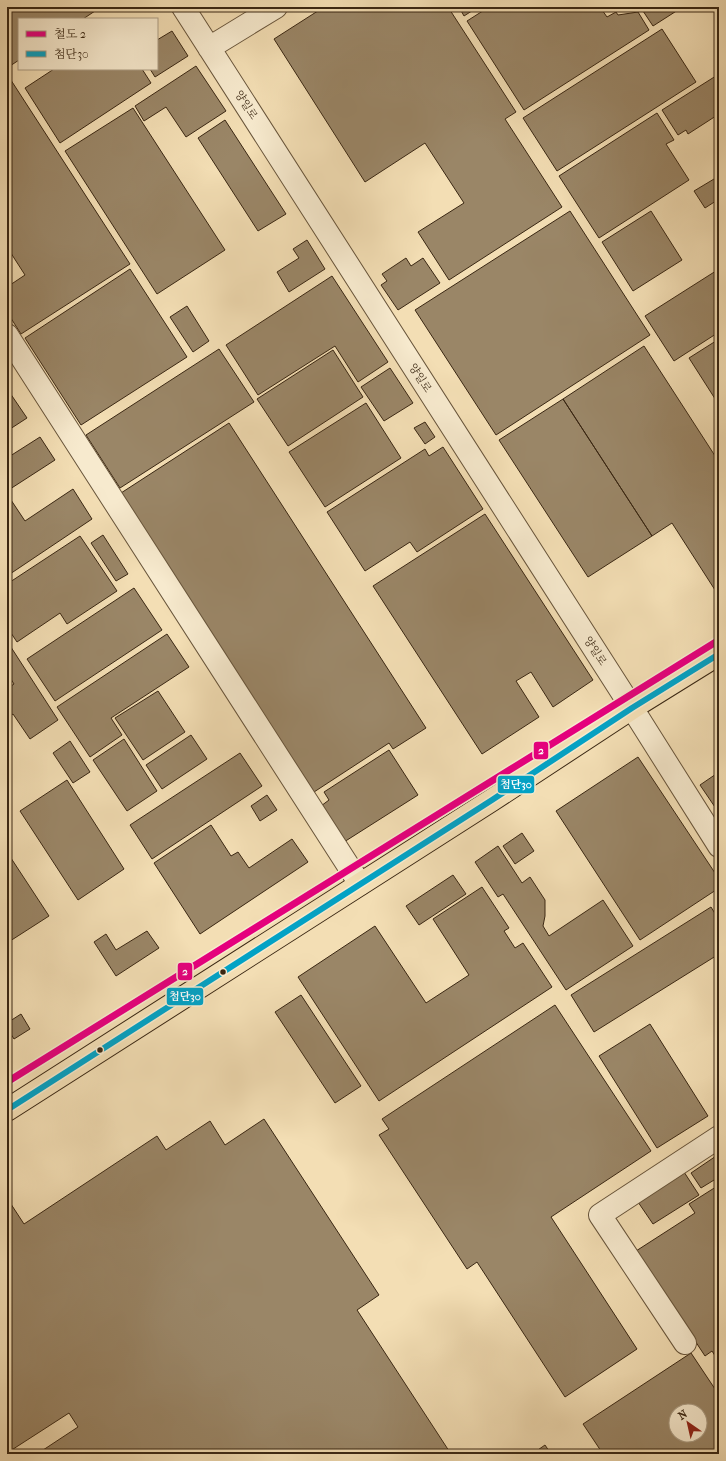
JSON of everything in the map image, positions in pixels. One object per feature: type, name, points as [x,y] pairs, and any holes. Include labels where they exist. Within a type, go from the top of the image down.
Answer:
[{"type":"main road","points":[[7,1110],[492,800],[632,708],[719,654]]},
{"type":"street","name":"양일로","points":[[183,7],[719,846]]},
{"type":"street","points":[[209,48],[276,7]]},
{"type":"street","points":[[7,335],[360,884]]},
{"type":"street","points":[[685,1343],[600,1215],[719,1137]]},
{"type":"building","points":[[7,7],[101,7],[84,18],[18,18],[18,61],[10,66],[7,62]]},
{"type":"building","points":[[324,7],[448,7],[516,112],[505,119],[562,207],[449,280],[418,232],[464,203],[425,143],[365,182],[274,39]]},
{"type":"building","points":[[459,7],[478,7],[464,16]]},
{"type":"building","points":[[489,7],[600,7],[607,17],[616,12],[618,15],[638,12],[649,30],[524,110],[467,21]]},
{"type":"building","points":[[677,7],[678,10],[653,26],[641,8]]},
{"type":"building","points":[[662,29],[696,82],[557,171],[523,118]]},
{"type":"building","points":[[172,31],[188,56],[155,77],[151,70],[158,70],[158,39]]},
{"type":"building","points":[[196,66],[226,111],[186,137],[166,107],[144,121],[135,106]]},
{"type":"building","points":[[52,70],[143,70],[151,83],[60,143],[25,88]]},
{"type":"building","points":[[7,74],[130,264],[21,334],[7,312],[7,287],[25,275],[7,247]]},
{"type":"building","points":[[719,74],[719,114],[688,134],[686,130],[678,135],[662,110]]},
{"type":"building","points":[[133,108],[225,250],[157,294],[65,151]]},
{"type":"building","points":[[657,113],[674,140],[666,144],[689,180],[599,238],[559,176]]},
{"type":"building","points":[[225,120],[286,214],[258,231],[198,138]]},
{"type":"building","points":[[719,176],[719,199],[705,208],[694,191]]},
{"type":"building","points":[[570,211],[650,335],[496,435],[415,310]]},
{"type":"building","points":[[651,211],[682,260],[633,291],[602,242]]},
{"type":"building","points":[[307,240],[325,269],[289,292],[277,272],[299,258],[293,249]]},
{"type":"building","points":[[406,258],[411,266],[423,258],[440,283],[398,310],[381,285],[387,281],[382,274]]},
{"type":"building","points":[[130,269],[187,357],[81,425],[25,338]]},
{"type":"building","points":[[719,269],[719,332],[674,361],[645,316]]},
{"type":"building","points":[[332,276],[388,362],[358,382],[335,346],[258,395],[226,345]]},
{"type":"building","points":[[187,306],[209,341],[193,352],[170,317]]},
{"type":"building","points":[[719,339],[719,405],[689,358]]},
{"type":"building","points":[[644,346],[719,462],[719,587],[715,590],[672,523],[652,536],[563,399]]},
{"type":"building","points":[[219,349],[254,402],[120,488],[86,435]]},
{"type":"building","points":[[333,350],[363,397],[288,446],[257,399]]},
{"type":"building","points":[[390,368],[413,403],[384,421],[361,387]]},
{"type":"building","points":[[10,393],[27,418],[7,431],[7,394]]},
{"type":"building","points":[[563,399],[652,536],[588,577],[499,440]]},
{"type":"building","points":[[366,403],[401,458],[325,507],[289,452]]},
{"type":"building","points":[[425,422],[435,437],[425,444],[414,428]]},
{"type":"building","points":[[229,423],[426,728],[393,749],[389,743],[314,792],[121,493]]},
{"type":"building","points":[[40,437],[55,460],[7,491],[7,458]]},
{"type":"building","points":[[443,447],[483,509],[417,552],[410,542],[365,571],[327,512],[425,449],[429,456]]},
{"type":"building","points":[[73,489],[92,519],[7,576],[7,494],[25,521]]},
{"type":"building","points":[[485,514],[593,680],[553,707],[531,672],[516,681],[539,717],[482,754],[373,586]]},
{"type":"building","points":[[103,535],[128,574],[116,581],[91,543]]},
{"type":"building","points":[[80,536],[117,591],[67,624],[60,613],[17,642],[7,627],[7,584]]},
{"type":"building","points":[[134,588],[162,630],[55,701],[27,659]]},
{"type":"building","points":[[167,634],[189,667],[111,718],[122,735],[90,757],[57,707]]},
{"type":"building","points":[[7,641],[58,720],[30,739],[13,714],[7,718],[7,689],[14,684],[7,673]]},
{"type":"building","points":[[158,691],[185,732],[143,760],[115,718]]},
{"type":"building","points":[[191,735],[207,759],[162,789],[146,765]]},
{"type":"building","points":[[124,739],[157,791],[127,811],[93,760]]},
{"type":"building","points":[[70,741],[90,772],[73,783],[53,753]]},
{"type":"building","points":[[389,750],[418,795],[344,842],[321,806],[329,800],[324,792]]},
{"type":"building","points":[[240,753],[262,786],[152,859],[130,825]]},
{"type":"building","points":[[638,757],[719,879],[719,888],[640,940],[556,811]]},
{"type":"building","points":[[719,772],[719,813],[700,785]]},
{"type":"building","points":[[67,780],[124,869],[78,900],[20,811]]},
{"type":"building","points":[[267,795],[277,810],[260,821],[251,806]]},
{"type":"building","points":[[211,825],[231,856],[238,852],[249,868],[292,839],[308,862],[200,934],[154,863]]},
{"type":"building","points":[[522,833],[534,851],[515,864],[503,846]]},
{"type":"building","points":[[498,846],[522,883],[530,877],[545,900],[545,916],[543,926],[549,936],[603,900],[633,946],[566,990],[503,894],[498,897],[475,862]]},
{"type":"building","points":[[7,852],[49,916],[7,943]]},
{"type":"building","points":[[453,875],[466,894],[419,925],[406,906]]},
{"type":"building","points":[[482,887],[509,928],[504,931],[515,948],[523,943],[552,987],[379,1101],[298,977],[375,926],[426,1003],[469,975],[433,919]]},
{"type":"building","points":[[711,907],[719,920],[719,954],[594,1032],[571,995]]},
{"type":"building","points":[[147,931],[159,948],[116,976],[94,942],[106,934],[116,950]]},
{"type":"building","points":[[301,995],[361,1086],[335,1103],[275,1012]]},
{"type":"building","points":[[555,1005],[651,1151],[551,1217],[637,1349],[565,1397],[477,1262],[467,1269],[379,1135],[389,1129],[382,1119]]},
{"type":"building","points":[[21,1014],[30,1029],[14,1039],[7,1028],[7,1023]]},
{"type":"building","points":[[650,1024],[708,1116],[657,1148],[599,1056]]},
{"type":"building","points":[[264,1119],[379,1295],[357,1310],[451,1454],[37,1454],[78,1427],[69,1413],[7,1453],[7,1198],[24,1224],[157,1136],[166,1150],[210,1121],[225,1145]]},
{"type":"building","points":[[719,1154],[719,1177],[701,1188],[691,1173]]},
{"type":"building","points":[[684,1172],[699,1195],[653,1224],[638,1202]]},
{"type":"building","points":[[719,1185],[719,1362],[712,1351],[705,1356],[636,1251],[695,1213],[689,1204]]},
{"type":"building","points":[[691,1353],[719,1395],[719,1454],[603,1454],[583,1424]]},
{"type":"building","points":[[545,1445],[551,1454],[532,1454]]},
{"type":"rail line","name":"2","points":[[7,1082],[719,640]]},
{"type":"transit line","name":"첨단30","points":[[7,1110],[492,800],[632,708],[719,654]]}]
